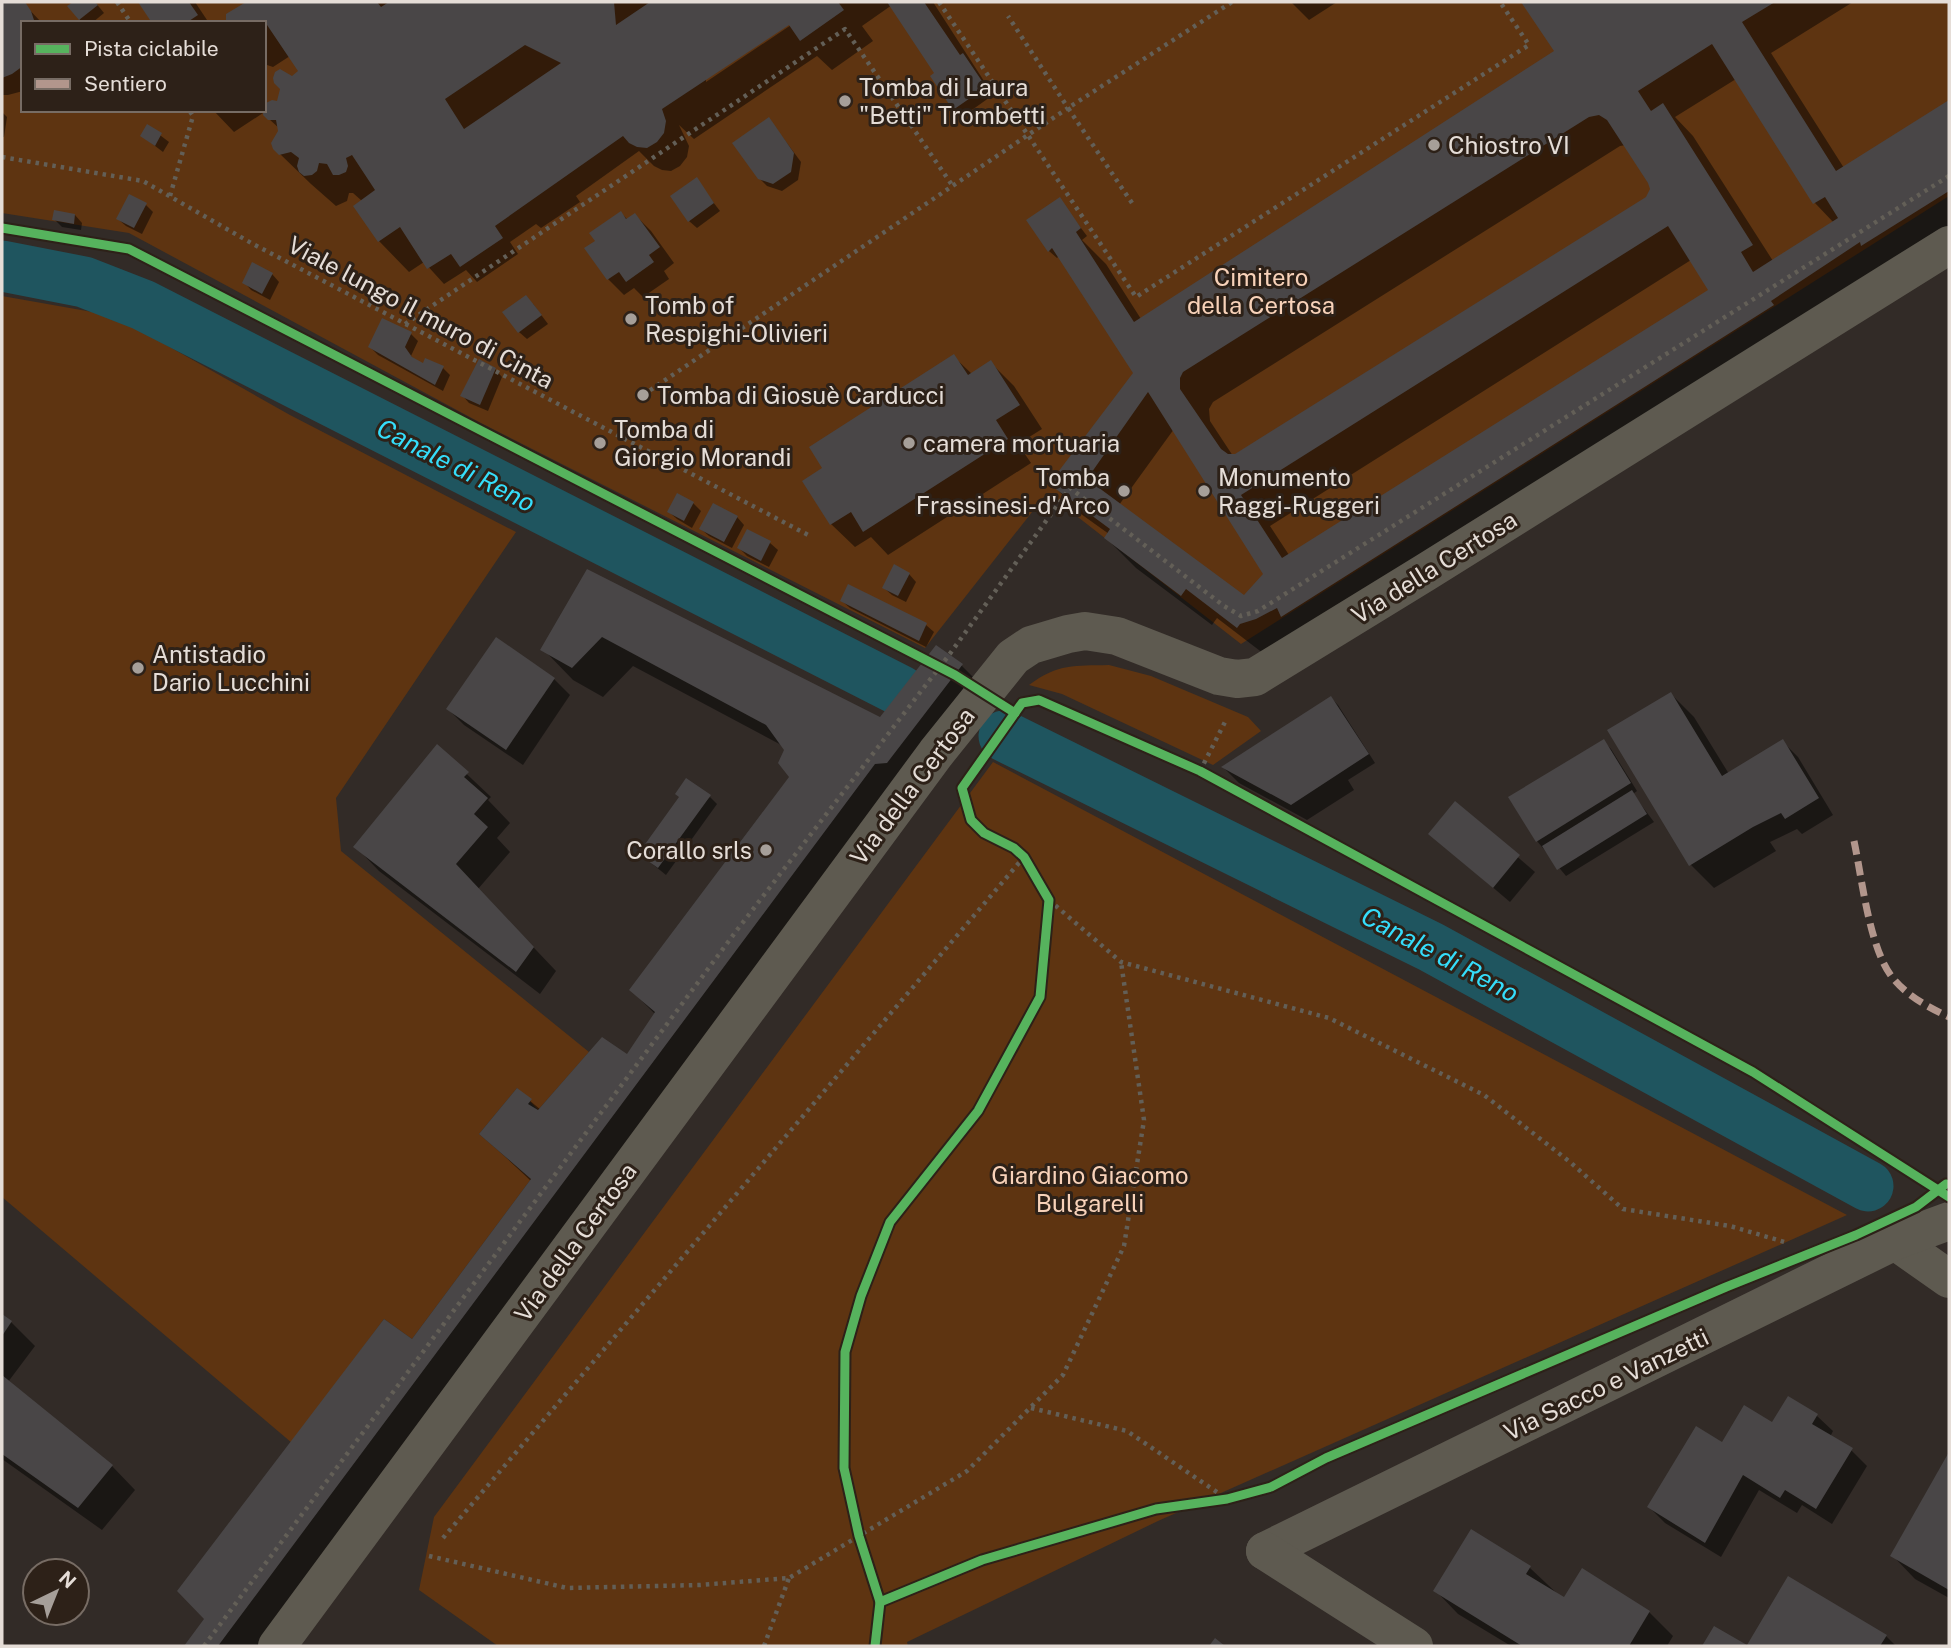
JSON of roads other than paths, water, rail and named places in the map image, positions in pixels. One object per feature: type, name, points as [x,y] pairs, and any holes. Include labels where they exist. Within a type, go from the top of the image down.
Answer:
[{"type":"street","name":"Via della Certosa","points":[[277,1646],[936,753],[1013,657],[1031,645],[1085,631],[1117,636],[1219,676],[1237,679],[1255,677],[1949,245]]},
{"type":"street","name":"Via Sacco e Vanzetti","points":[[1414,1646],[1265,1551],[1895,1241],[1949,1221]]},
{"type":"street","points":[[1895,1241],[1949,1279]]},
{"type":"waterway","name":"Canale di Reno","points":[[2,266],[84,282],[143,305],[901,691]]},
{"type":"waterway","name":"Canale di Reno","points":[[1004,736],[1431,947],[1868,1186]]},
{"type":"place","name":"Tomba di Laura \"Betti\" Trombetti","points":[[845,101]]},
{"type":"place","name":"Chiostro VI","points":[[1434,145]]},
{"type":"place","name":"Tomb of Respighi-Olivieri","points":[[631,319]]},
{"type":"place","name":"Tomba di Giosuè Carducci","points":[[643,395]]},
{"type":"place","name":"Tomba di Giorgio Morandi","points":[[600,443]]},
{"type":"place","name":"camera mortuaria","points":[[909,443]]},
{"type":"place","name":"Tomba Frassinesi-d'Arco","points":[[1124,491]]},
{"type":"place","name":"Monumento Raggi-Ruggeri","points":[[1204,491]]},
{"type":"place","name":"Antistadio Dario Lucchini","points":[[138,668]]},
{"type":"place","name":"Corallo srls","points":[[766,850]]},
{"type":"park label","name":"Cimitero della Certosa","points":[[1261,291]]},
{"type":"park label","name":"Giardino Giacomo Bulgarelli","points":[[1090,1189]]}]
